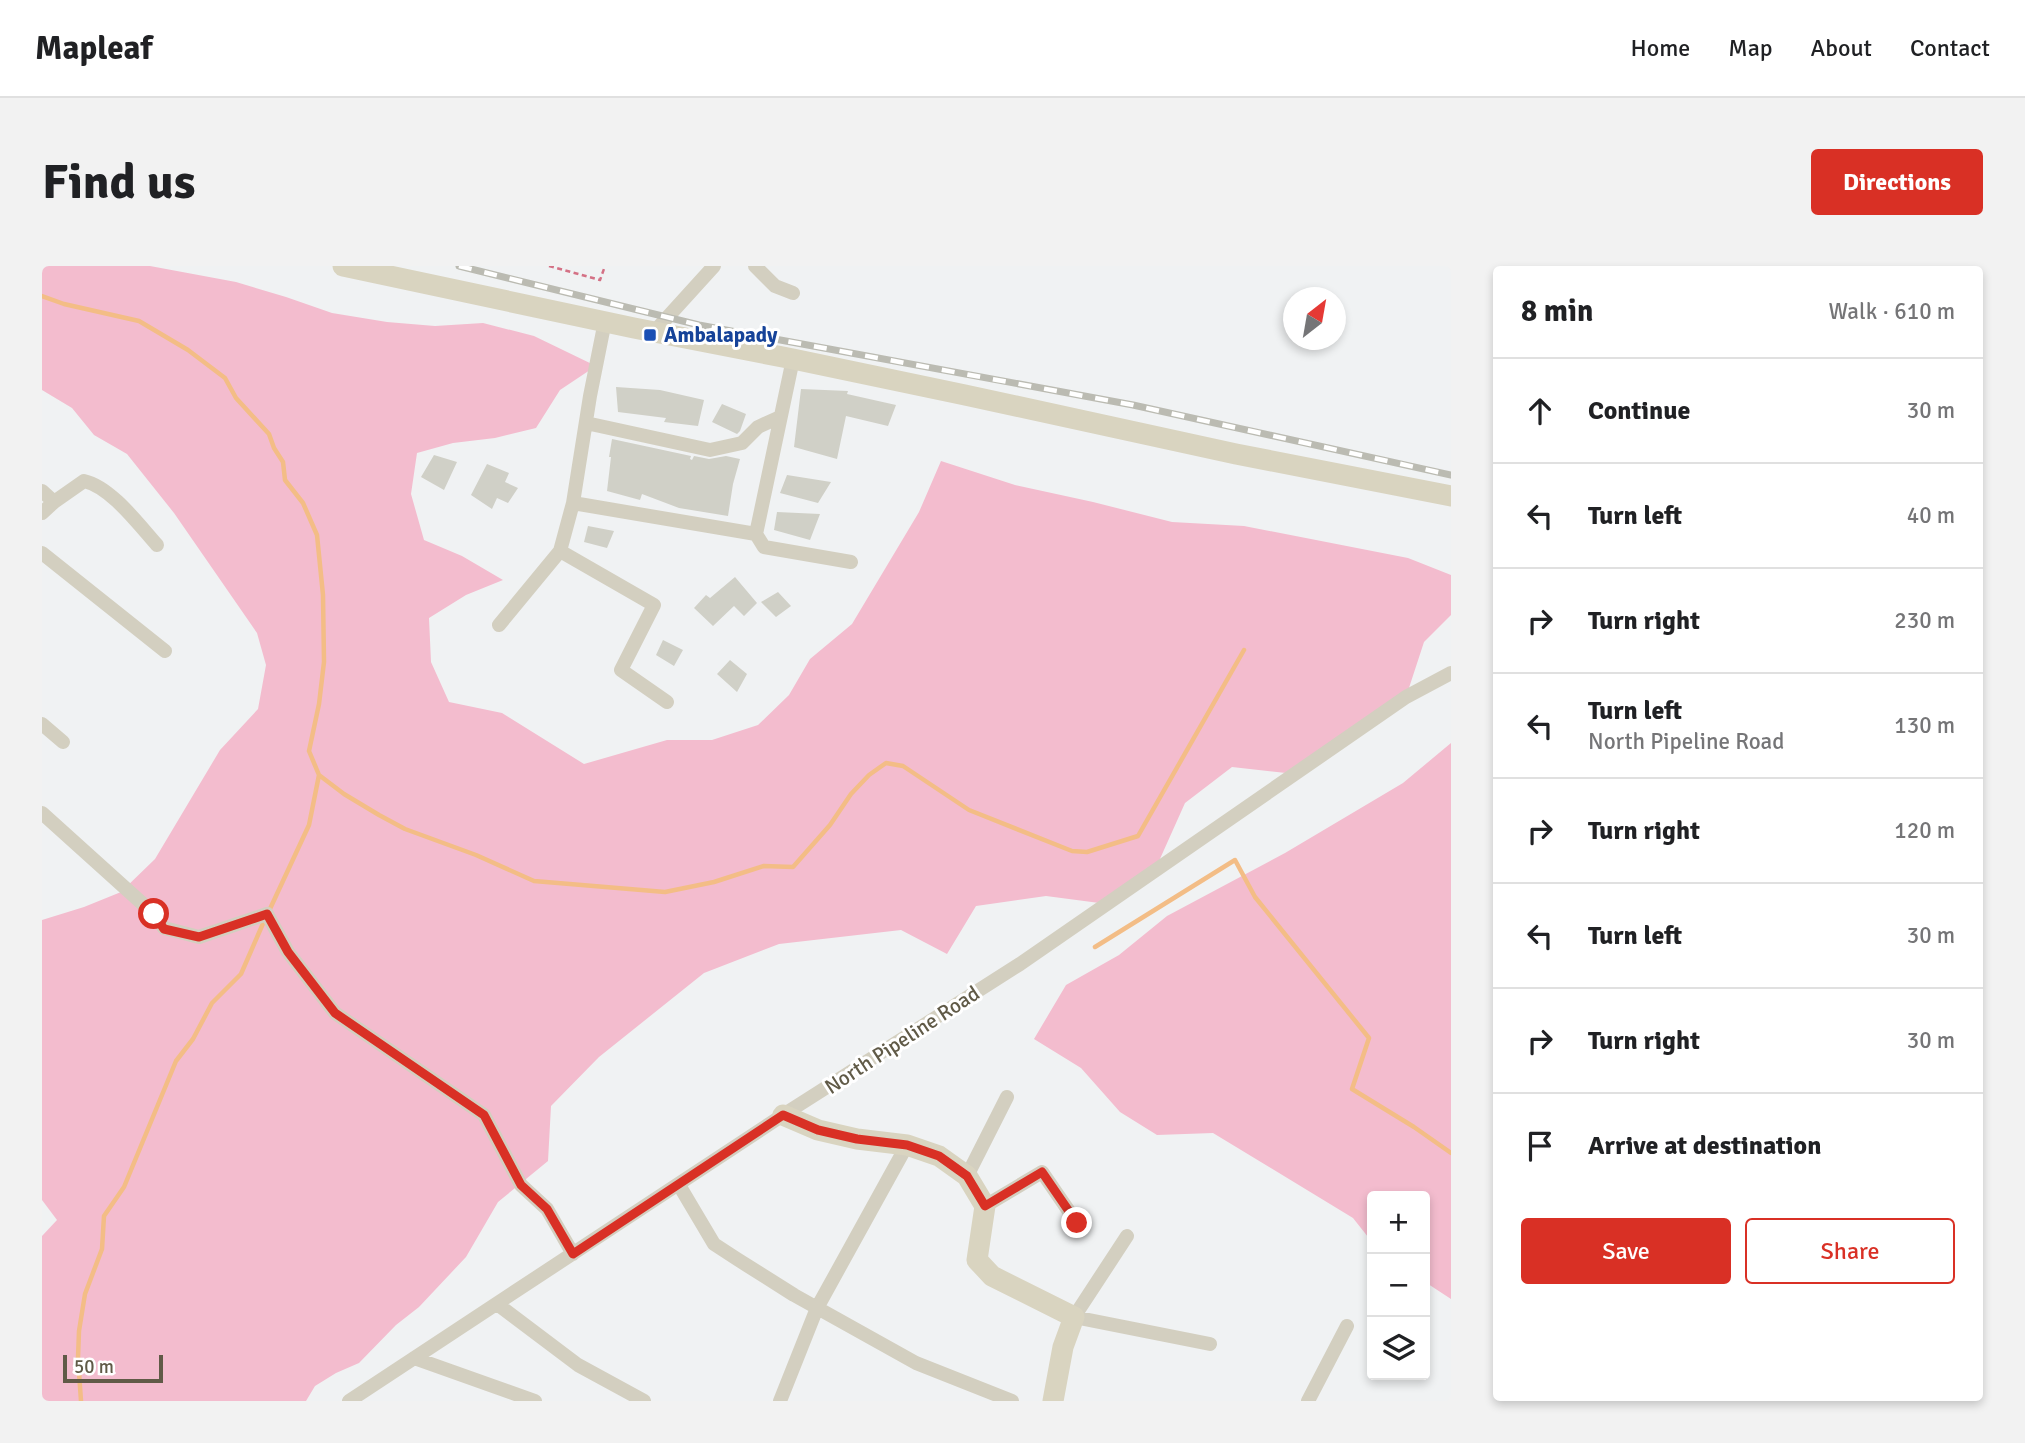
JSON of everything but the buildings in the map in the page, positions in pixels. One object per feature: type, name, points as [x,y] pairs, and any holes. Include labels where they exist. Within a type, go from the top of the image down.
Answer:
[{"type":"street","points":[[343,266],[1236,454],[1451,496]]},
{"type":"street","points":[[655,331],[714,266]]},
{"type":"street","points":[[755,266],[775,286],[793,293]]},
{"type":"street","points":[[499,625],[560,551],[573,503],[605,321]]},
{"type":"street","points":[[793,359],[756,534],[764,547],[851,562]]},
{"type":"street","points":[[586,423],[710,450],[742,443],[758,427],[780,417]]},
{"type":"street","points":[[42,513],[84,481],[93,483],[115,500],[157,545]]},
{"type":"street","points":[[42,491],[54,502]]},
{"type":"street","points":[[573,503],[756,534]]},
{"type":"street","points":[[560,551],[654,606],[621,670],[667,702]]},
{"type":"street","points":[[42,553],[165,651]]},
{"type":"street","name":"North Pipeline Road","points":[[349,1401],[367,1396],[414,1358],[783,1115],[1020,964],[1406,698],[1451,673]]},
{"type":"street","points":[[42,724],[63,742]]},
{"type":"street","points":[[42,813],[154,914],[164,929],[199,937],[267,914],[288,952],[335,1013],[484,1115],[521,1185],[547,1209],[573,1254]]},
{"type":"street","points":[[967,1176],[1007,1097]]},
{"type":"street","points":[[783,1115],[818,1130],[857,1139],[907,1145],[939,1156],[967,1176],[985,1206],[977,1260],[992,1276],[1074,1317],[1210,1344]]},
{"type":"street","points":[[780,1401],[817,1308],[907,1145]]},
{"type":"street","points":[[985,1206],[1042,1172],[1077,1223]]},
{"type":"street","points":[[679,1185],[714,1244],[737,1259],[817,1308],[916,1363],[1012,1401]]},
{"type":"street","points":[[1054,1401],[1063,1347],[1074,1317],[1127,1236]]},
{"type":"street","points":[[497,1304],[578,1365],[644,1401]]},
{"type":"street","points":[[1308,1401],[1347,1326]]},
{"type":"street","points":[[414,1358],[535,1401]]},
{"type":"path","points":[[549,266],[600,280],[605,266]]},
{"type":"shaded area","points":[[42,266],[150,266],[236,282],[332,313],[435,326],[483,323],[534,336],[596,366],[560,390],[536,428],[495,438],[453,443],[417,453],[411,494],[424,540],[462,556],[503,580],[466,595],[429,618],[431,662],[449,702],[502,713],[584,764],[667,740],[712,740],[758,725],[789,695],[810,659],[852,624],[919,512],[941,461],[1015,485],[1172,522],[1244,526],[1408,558],[1451,575],[1451,615],[1424,642],[1406,697],[1295,774],[1232,767],[1185,803],[1155,870],[1107,904],[1046,896],[976,906],[947,954],[901,930],[779,944],[704,973],[599,1057],[551,1106],[548,1161],[498,1202],[466,1257],[419,1307],[396,1325],[359,1363],[315,1386],[306,1401],[42,1401],[42,1236],[57,1220],[42,1200],[42,920],[121,892],[155,859],[220,750],[258,709],[266,665],[257,633],[174,513],[127,454],[94,435],[72,408],[42,390]]},
{"type":"shaded area","points":[[1451,743],[1451,1299],[1430,1285],[1430,1191],[1367,1191],[1367,1236],[1353,1218],[1213,1133],[1157,1135],[1120,1112],[1081,1068],[1034,1039],[1066,985],[1119,955],[1167,916],[1285,853],[1403,783]]},
{"type":"waterway","points":[[42,296],[64,304],[139,321],[188,350],[225,378],[236,398],[269,434],[283,462],[285,480],[303,503],[317,535],[323,595],[324,662],[309,751],[319,775],[344,794],[405,829],[476,855],[534,881],[665,892],[714,882],[764,866],[793,867],[830,825],[851,794],[869,775],[886,763],[903,766],[969,810],[1072,851],[1087,852],[1138,836],[1244,650]]},
{"type":"waterway","points":[[269,911],[309,825],[319,775]]},
{"type":"waterway","points":[[1095,947],[1235,860],[1255,897],[1369,1038],[1352,1089],[1451,1153]]},
{"type":"waterway","points":[[81,1401],[79,1331],[85,1294],[102,1249],[104,1216],[124,1187],[176,1061],[193,1039],[212,1003],[241,974],[265,919]]},
{"type":"railway","points":[[459,266],[699,325],[1133,405],[1451,475]]},
{"type":"place","name":"Ambalapady","points":[[650,335]]},
{"type":"route","points":[[154,914],[164,929],[199,937],[267,914],[288,952],[335,1013],[484,1115],[521,1185],[547,1209],[573,1254],[783,1115],[818,1130],[857,1139],[907,1145],[939,1156],[967,1176],[985,1206],[1042,1172],[1077,1223]]}]
